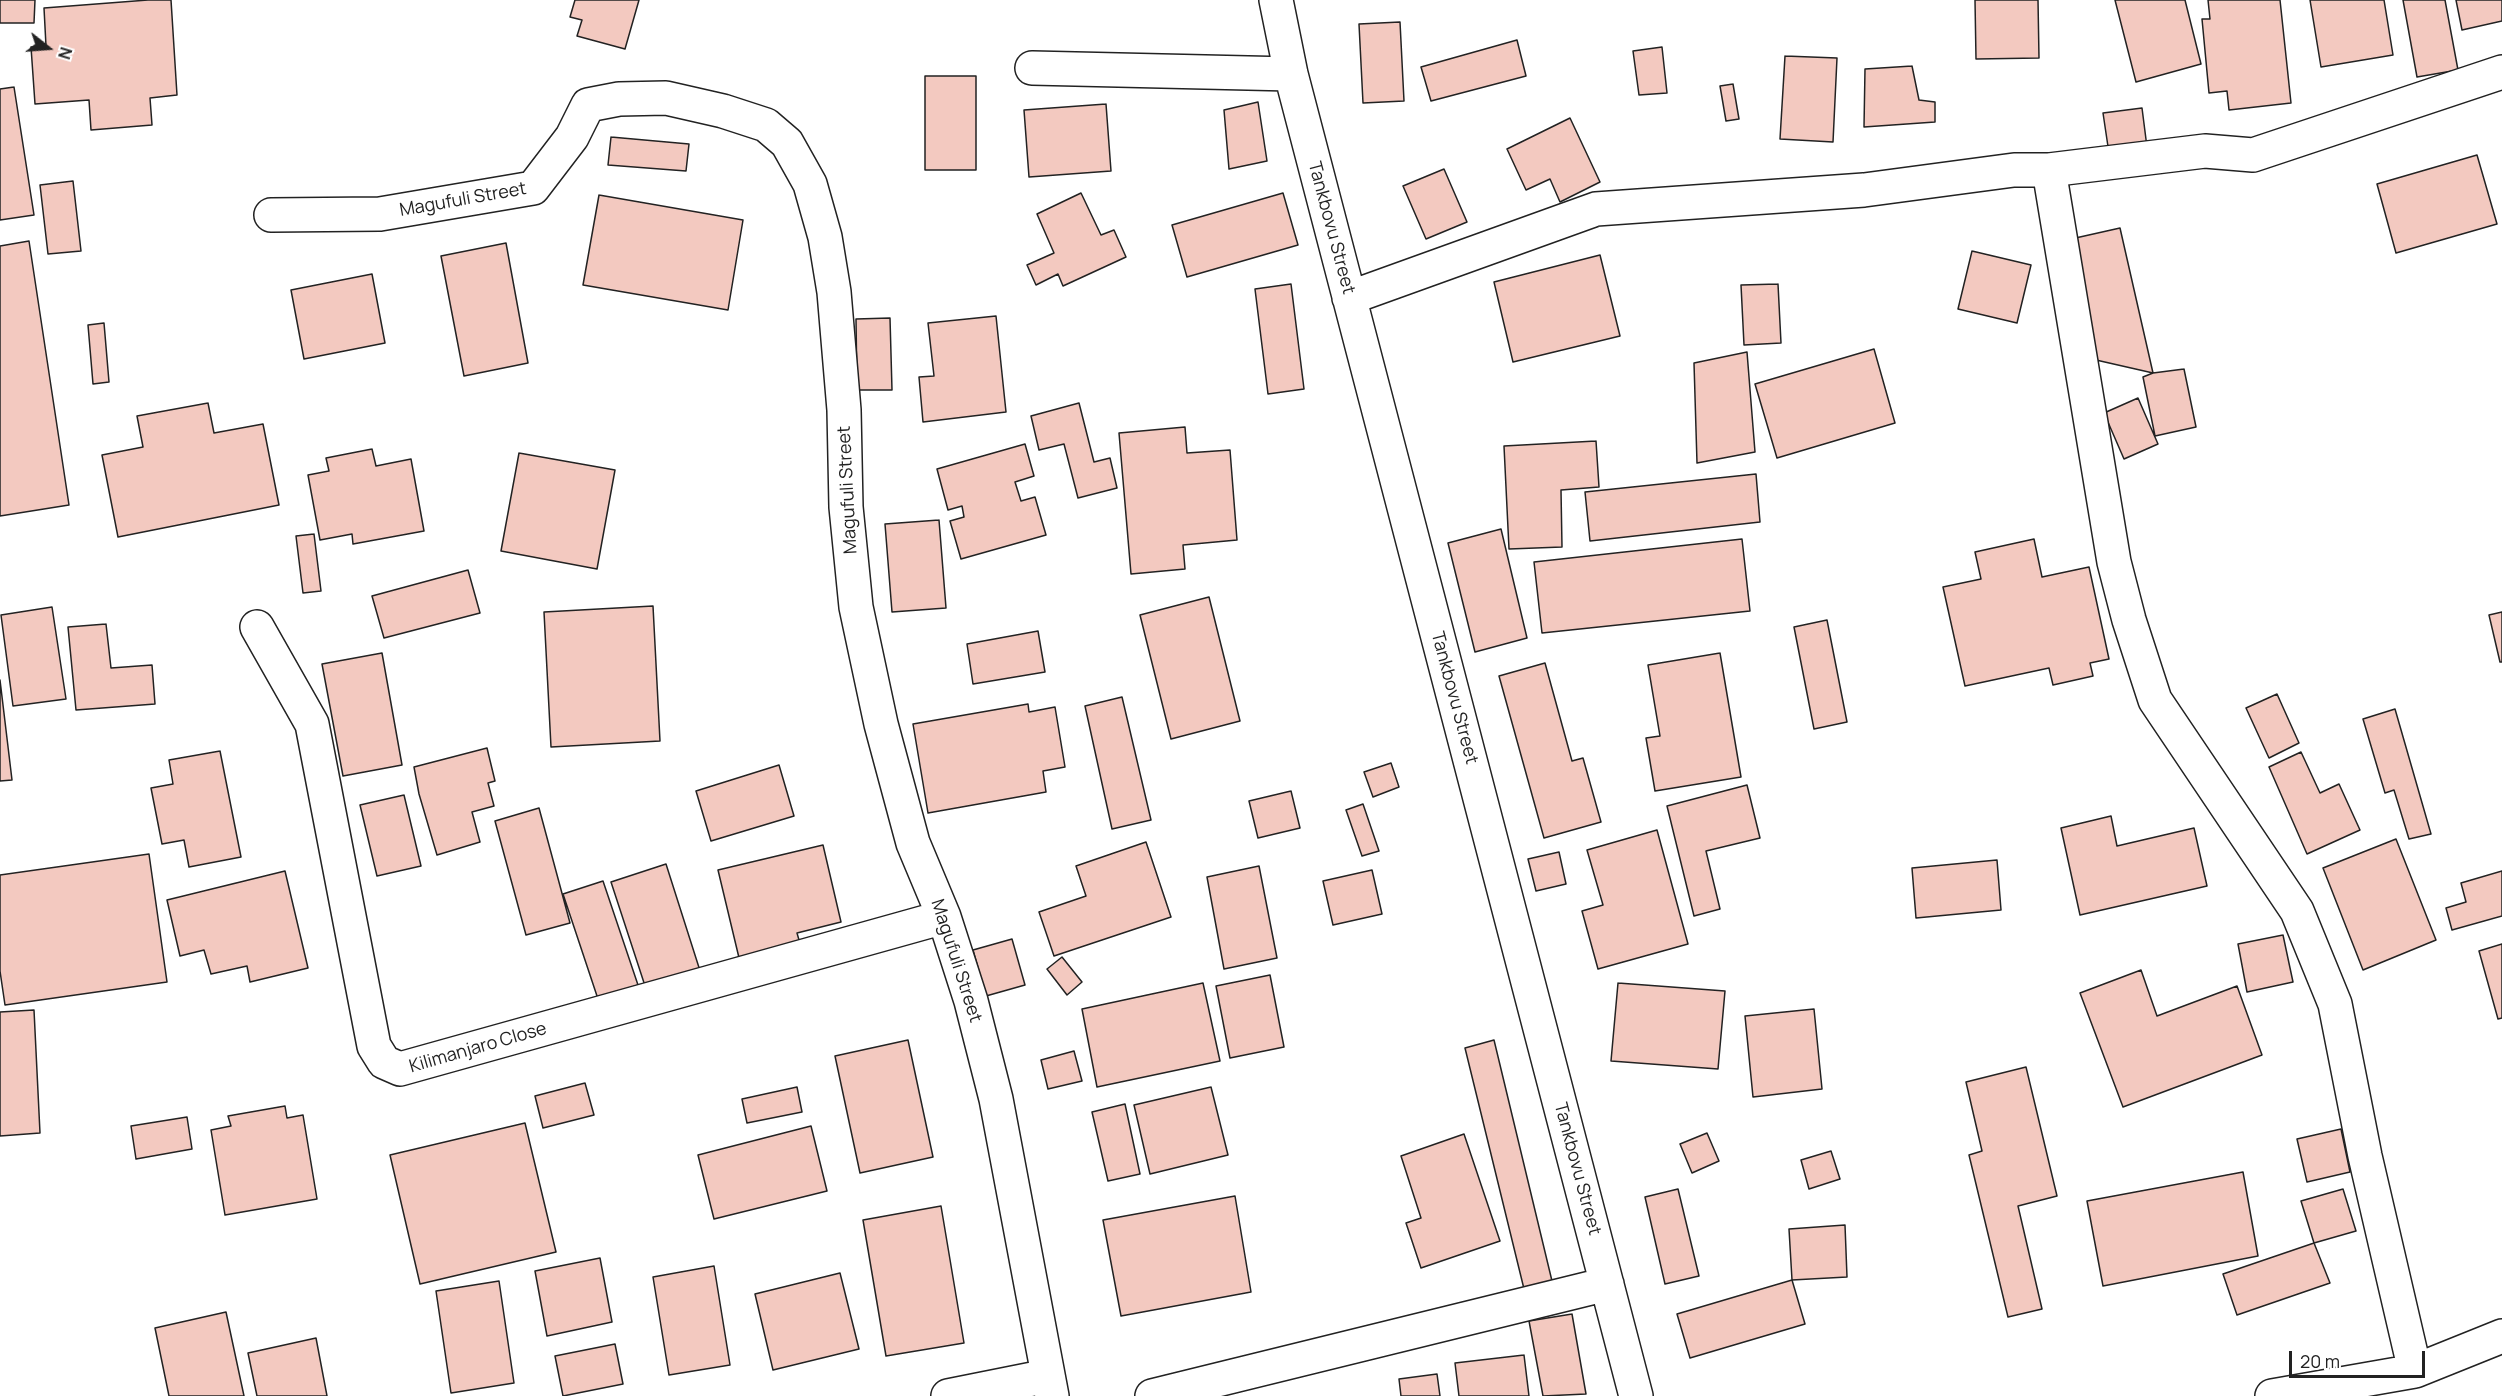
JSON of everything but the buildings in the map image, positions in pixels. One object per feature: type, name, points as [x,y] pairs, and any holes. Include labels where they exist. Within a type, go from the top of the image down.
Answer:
[{"type":"street","name":"Tankbovu Street","points":[[1276,0],[1291,74],[1636,1396]]},
{"type":"street","points":[[1032,68],[1291,74]]},
{"type":"street","points":[[1349,298],[1596,209],[1864,190],[2014,170],[2049,170],[2205,151],[2253,155],[2502,72]]},
{"type":"street","name":"Magufuli Street","points":[[271,215],[380,214],[533,189],[572,137],[588,105],[619,99],[666,98],[723,111],[766,125],[787,143],[810,184],[825,237],[834,292],[844,410],[846,507],[856,608],[881,724],[913,843],[944,916],[971,1001],[996,1099],[1050,1386]]},
{"type":"street","points":[[2049,170],[2114,562],[2129,620],[2155,700],[2297,911],[2335,1004],[2365,1156],[2415,1371]]},
{"type":"street","name":"Kilimanjaro Close","points":[[257,627],[312,724],[374,1046],[384,1062],[400,1070],[944,916]]},
{"type":"street","points":[[1152,1396],[1607,1284]]},
{"type":"street","points":[[2272,1396],[2415,1371],[2502,1336]]},
{"type":"street","points":[[948,1396],[1050,1386]]}]
